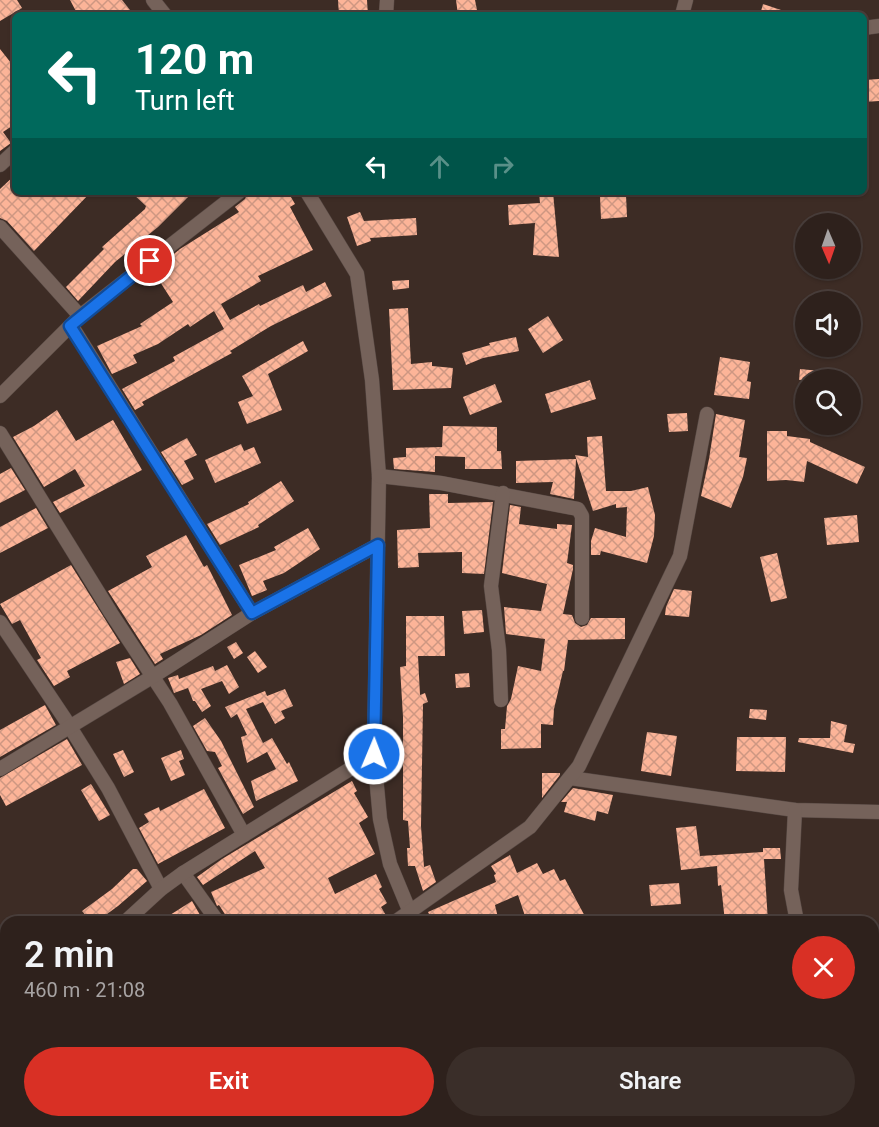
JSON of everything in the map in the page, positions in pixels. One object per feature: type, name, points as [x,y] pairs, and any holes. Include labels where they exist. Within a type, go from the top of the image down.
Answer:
[{"type":"street","points":[[0,165],[12,154]]},
{"type":"street","points":[[0,396],[75,321],[235,195]]},
{"type":"street","points":[[309,195],[357,274],[372,380],[379,476],[374,754],[380,819],[390,864],[411,916]]},
{"type":"street","points":[[0,227],[75,321],[252,613]]},
{"type":"street","points":[[415,916],[530,827],[579,766],[680,556],[707,414]]},
{"type":"street","points":[[0,432],[111,613],[170,703],[244,835]]},
{"type":"street","points":[[379,476],[503,493],[578,509],[582,516],[582,618]]},
{"type":"street","points":[[501,700],[499,650],[491,586],[503,493]]},
{"type":"street","points":[[0,769],[252,613],[378,545]]},
{"type":"street","points":[[0,622],[70,726],[108,788],[161,889]]},
{"type":"street","points":[[132,916],[161,889],[183,873],[374,754]]},
{"type":"street","points":[[570,778],[795,810],[879,812]]},
{"type":"street","points":[[795,810],[791,890],[795,916]]},
{"type":"street","points":[[183,873],[214,916]]},
{"type":"building","points":[[0,0],[17,0],[22,8],[0,21]]},
{"type":"building","points":[[70,0],[122,0],[130,10],[127,12],[76,12]]},
{"type":"building","points":[[338,0],[367,0],[368,12],[339,12]]},
{"type":"building","points":[[456,0],[475,0],[477,12],[458,12]]},
{"type":"building","points":[[763,4],[787,12],[761,12]]},
{"type":"building","points":[[0,49],[12,64],[12,126],[3,132],[11,143],[0,151]]},
{"type":"building","points":[[879,79],[879,101],[867,102],[867,80]]},
{"type":"building","points":[[12,178],[12,195],[88,195],[34,251],[7,221],[0,218],[0,189]]},
{"type":"building","points":[[134,195],[190,195],[158,227],[115,262],[78,301],[66,287],[104,249],[102,247],[146,206]]},
{"type":"building","points":[[247,195],[290,195],[295,204],[290,207],[313,250],[258,276],[261,281],[221,304],[230,320],[259,304],[260,306],[303,285],[306,292],[325,282],[332,296],[271,326],[230,351],[232,353],[142,402],[144,405],[135,410],[122,389],[175,361],[173,357],[224,329],[214,311],[190,327],[188,324],[158,344],[133,355],[137,363],[112,374],[97,346],[142,326],[140,324],[173,302],[153,271],[180,249],[239,212],[235,207]]},
{"type":"building","points":[[539,195],[553,195],[559,257],[533,255],[535,223],[509,225],[508,205],[540,203]]},
{"type":"building","points":[[626,195],[627,217],[601,219],[600,196]]},
{"type":"building","points":[[360,212],[364,221],[416,218],[417,235],[370,238],[371,241],[357,246],[347,217]]},
{"type":"building","points":[[409,280],[409,288],[393,290],[392,281]]},
{"type":"building","points":[[408,308],[411,364],[432,362],[432,366],[453,368],[451,388],[393,390],[389,309]]},
{"type":"building","points":[[548,316],[563,340],[543,353],[528,329]]},
{"type":"building","points":[[516,337],[519,351],[483,358],[466,365],[462,353],[490,345],[489,343]]},
{"type":"building","points":[[303,341],[308,351],[268,374],[282,410],[247,424],[238,402],[253,396],[242,376]]},
{"type":"building","points":[[720,357],[750,362],[747,381],[751,382],[749,399],[714,395]]},
{"type":"building","points":[[590,380],[596,399],[551,413],[545,394]]},
{"type":"building","points":[[495,384],[502,402],[470,415],[463,397]]},
{"type":"building","points":[[57,410],[76,441],[113,420],[142,470],[60,513],[53,502],[85,486],[75,469],[44,487],[13,437]]},
{"type":"building","points":[[687,413],[688,431],[669,432],[667,414]]},
{"type":"building","points":[[716,414],[745,420],[739,457],[747,458],[743,477],[731,508],[701,496]]},
{"type":"building","points":[[443,426],[497,427],[497,451],[501,451],[502,469],[465,469],[465,457],[435,456],[435,472],[394,469],[393,458],[406,457],[406,448],[442,447]]},
{"type":"building","points":[[767,431],[787,431],[787,436],[810,439],[810,442],[865,467],[857,484],[807,461],[804,482],[767,481]]},
{"type":"building","points":[[602,436],[606,491],[631,491],[648,487],[655,515],[654,536],[647,563],[601,551],[600,555],[591,555],[591,541],[595,528],[626,537],[627,507],[616,508],[616,504],[593,511],[575,455],[588,457],[587,437]]},
{"type":"building","points":[[187,438],[197,455],[184,461],[194,479],[182,485],[161,452]]},
{"type":"building","points":[[241,444],[244,451],[254,447],[261,463],[215,483],[205,460]]},
{"type":"building","points":[[576,459],[574,499],[550,494],[553,482],[516,483],[516,461]]},
{"type":"building","points":[[11,468],[25,490],[0,503],[0,474]]},
{"type":"building","points":[[281,481],[294,501],[258,525],[259,527],[220,545],[207,524],[249,504],[248,502]]},
{"type":"building","points":[[429,494],[448,494],[448,503],[493,502],[484,574],[462,573],[462,552],[418,553],[419,567],[398,568],[397,530],[430,528]]},
{"type":"building","points":[[510,505],[521,507],[519,524],[557,529],[557,524],[572,525],[567,563],[573,565],[573,569],[563,614],[572,615],[575,623],[581,627],[587,625],[591,618],[625,618],[625,639],[568,640],[553,725],[541,724],[541,748],[501,749],[501,729],[505,729],[507,706],[511,699],[518,666],[541,671],[545,639],[506,634],[504,607],[541,611],[547,584],[502,573]]},
{"type":"building","points":[[36,508],[48,528],[0,553],[0,527]]},
{"type":"building","points":[[857,515],[859,542],[827,545],[824,518]]},
{"type":"building","points":[[308,528],[320,549],[284,573],[263,581],[267,590],[252,596],[239,565],[276,550],[274,547]]},
{"type":"building","points":[[186,535],[204,567],[207,565],[232,615],[201,635],[160,654],[163,659],[155,664],[108,591],[152,567],[146,556]]},
{"type":"building","points":[[777,553],[787,598],[771,602],[760,557]]},
{"type":"building","points":[[71,565],[120,643],[67,671],[70,677],[54,686],[37,660],[41,658],[20,620],[12,624],[0,604]]},
{"type":"building","points":[[674,589],[692,591],[689,617],[665,615]]},
{"type":"building","points":[[482,610],[484,632],[464,634],[462,611]]},
{"type":"building","points":[[406,616],[444,616],[445,656],[418,656],[420,695],[425,693],[428,702],[423,704],[421,826],[424,867],[430,865],[436,882],[423,891],[415,866],[408,866],[407,848],[410,848],[408,821],[403,820],[403,717],[400,667],[406,666]]},
{"type":"building","points":[[236,642],[243,653],[234,659],[227,647]]},
{"type":"building","points":[[255,651],[267,667],[258,673],[247,657]]},
{"type":"building","points":[[130,658],[140,674],[124,684],[116,662]]},
{"type":"building","points":[[227,665],[239,687],[229,694],[222,681],[201,689],[211,706],[202,712],[193,701],[188,688],[174,693],[168,678],[178,675],[179,679],[213,666],[215,671]]},
{"type":"building","points":[[469,673],[470,687],[456,688],[455,674]]},
{"type":"building","points":[[285,689],[293,706],[281,711],[285,718],[275,724],[263,702],[246,709],[263,743],[272,738],[287,764],[289,762],[298,781],[256,801],[251,781],[276,769],[267,752],[247,763],[241,737],[247,735],[237,714],[231,718],[225,707],[265,691],[267,696]]},
{"type":"building","points":[[45,705],[56,725],[0,757],[0,730]]},
{"type":"building","points":[[750,709],[767,710],[766,720],[749,718]]},
{"type":"building","points":[[205,718],[221,741],[254,807],[243,814],[218,768],[222,766],[215,752],[207,751],[193,726]]},
{"type":"building","points":[[831,721],[847,725],[844,742],[855,744],[853,753],[798,742],[799,738],[830,738]]},
{"type":"building","points":[[647,732],[677,736],[671,776],[641,771]]},
{"type":"building","points":[[737,737],[786,737],[785,772],[736,771]]},
{"type":"building","points":[[67,739],[82,765],[6,806],[0,795],[0,778]]},
{"type":"building","points":[[123,750],[134,772],[124,777],[113,754]]},
{"type":"building","points":[[181,750],[184,759],[179,761],[185,775],[171,781],[161,758]]},
{"type":"building","points":[[542,773],[560,773],[560,775],[542,798]]},
{"type":"building","points":[[352,781],[357,791],[354,793],[368,817],[359,823],[375,854],[328,878],[335,894],[376,874],[382,887],[379,889],[387,903],[381,907],[386,916],[226,916],[219,905],[217,906],[211,892],[265,868],[255,851],[203,885],[197,877],[222,859]]},
{"type":"building","points":[[91,784],[110,815],[99,821],[81,790]]},
{"type":"building","points":[[573,788],[613,795],[608,814],[597,811],[595,821],[564,812],[567,802],[561,802]]},
{"type":"building","points":[[204,789],[225,828],[158,864],[139,828],[149,822],[144,814],[159,807],[160,811]]},
{"type":"building","points":[[696,826],[700,856],[763,852],[763,848],[780,848],[781,859],[764,859],[768,916],[724,916],[721,885],[718,886],[717,866],[681,870],[676,828]]},
{"type":"building","points":[[510,855],[517,873],[537,863],[543,874],[554,869],[560,881],[565,879],[585,916],[525,916],[518,895],[495,905],[498,916],[430,916],[428,912],[496,882],[494,875],[496,874],[491,866]]},
{"type":"building","points":[[133,869],[137,869],[147,881],[104,916],[86,916],[82,911],[112,889]]},
{"type":"building","points":[[679,883],[681,904],[651,906],[649,885]]},
{"type":"building","points":[[192,901],[200,915],[198,916],[168,916]]},
{"type":"route","points":[[150,261],[70,326],[252,613],[378,545],[374,754]]}]
